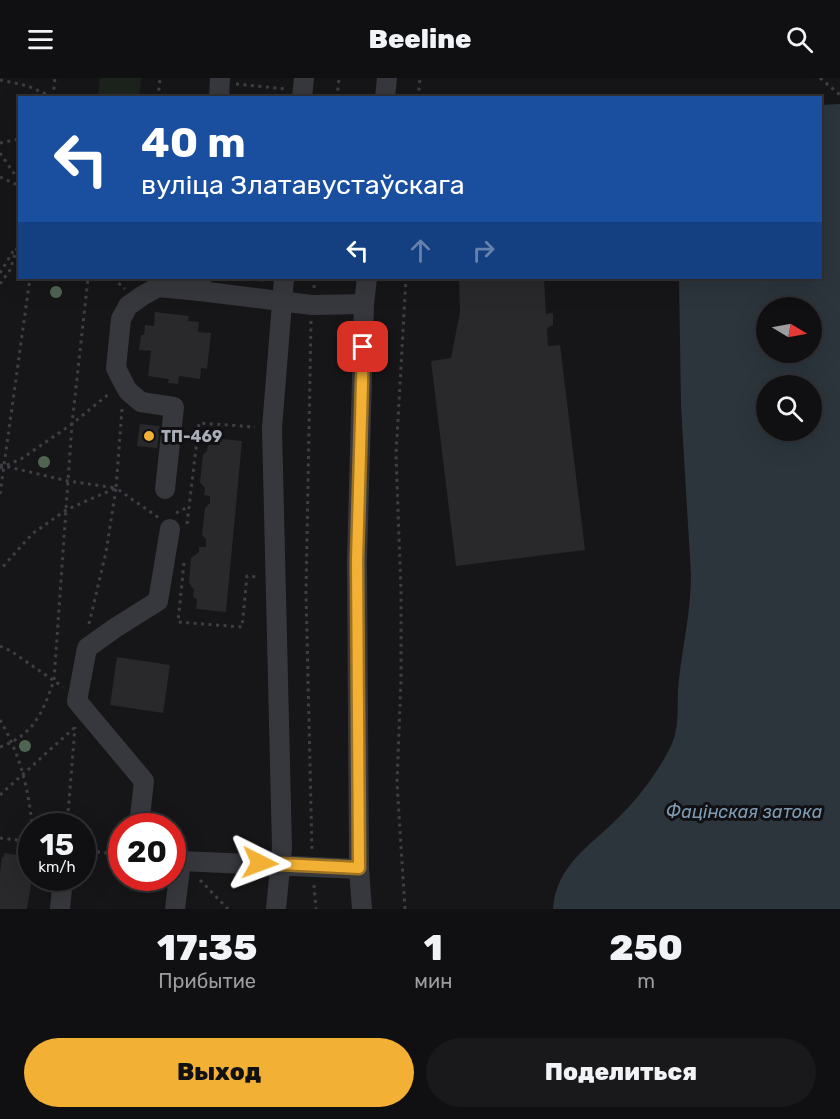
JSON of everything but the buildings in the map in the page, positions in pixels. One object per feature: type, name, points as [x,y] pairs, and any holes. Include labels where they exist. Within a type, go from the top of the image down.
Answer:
[{"type":"street","points":[[296,95],[304,78]]},
{"type":"street","points":[[385,96],[387,78]]},
{"type":"street","points":[[276,909],[282,848],[272,428],[284,279]]},
{"type":"street","points":[[362,909],[359,868],[357,560],[364,304],[367,279]]},
{"type":"street","points":[[165,489],[174,407],[141,402],[125,387],[116,368],[121,319],[128,306],[158,287],[201,284],[282,302],[364,304]]},
{"type":"street","points":[[140,813],[144,781],[77,701],[87,648],[158,601],[178,529]]},
{"type":"street","points":[[186,859],[359,868]]},
{"type":"street","points":[[60,909],[62,891]]},
{"type":"street","points":[[175,909],[176,891]]},
{"type":"path","points":[[54,96],[55,78]]},
{"type":"path","points":[[158,96],[160,78]]},
{"type":"path","points":[[337,96],[339,78]]},
{"type":"path","points":[[418,96],[420,78]]},
{"type":"path","points":[[820,78],[840,95]]},
{"type":"path","points":[[0,80],[28,86],[52,96]]},
{"type":"path","points":[[219,86],[285,88],[296,95]]},
{"type":"path","points":[[0,143],[18,139]]},
{"type":"path","points":[[0,153],[18,181]]},
{"type":"path","points":[[0,177],[18,183]]},
{"type":"path","points":[[0,273],[18,243]]},
{"type":"path","points":[[0,284],[10,270],[18,244]]},
{"type":"path","points":[[0,265],[7,261]]},
{"type":"path","points":[[0,494],[1,466],[30,279]]},
{"type":"path","points":[[0,747],[13,742],[33,726],[44,708],[54,680],[72,424],[88,279]]},
{"type":"path","points":[[114,279],[129,292]]},
{"type":"path","points":[[315,279],[312,304],[306,593],[316,909]]},
{"type":"path","points":[[405,909],[398,783],[401,592],[396,455],[406,279]]},
{"type":"path","points":[[1,466],[21,459],[125,387]]},
{"type":"path","points":[[87,634],[106,552],[116,488],[125,387]]},
{"type":"path","points":[[1,466],[68,482],[116,488],[161,520],[178,529],[199,423],[272,428]]},
{"type":"path","points":[[0,570],[32,534],[66,510],[116,488]]},
{"type":"path","points":[[184,563],[178,622],[242,627],[247,576],[274,579]]},
{"type":"path","points":[[0,646],[54,680],[77,701],[68,813]]},
{"type":"path","points":[[0,720],[13,742],[23,774],[30,813]]},
{"type":"path","points":[[0,795],[75,727]]},
{"type":"path","points":[[0,838],[18,840]]},
{"type":"path","points":[[186,868],[228,909]]},
{"type":"shaded area","points":[[100,78],[141,78],[139,96],[98,96]]},
{"type":"water","name":"Фацінская затока","points":[[840,104],[840,909],[553,909],[556,893],[568,867],[641,792],[671,746],[678,713],[679,679],[691,575],[681,406],[679,279],[822,279],[822,105]]},
{"type":"place","name":"ТП-469","points":[[149,436]]},
{"type":"route","points":[[260,863],[359,868],[357,560],[363,347]]}]
